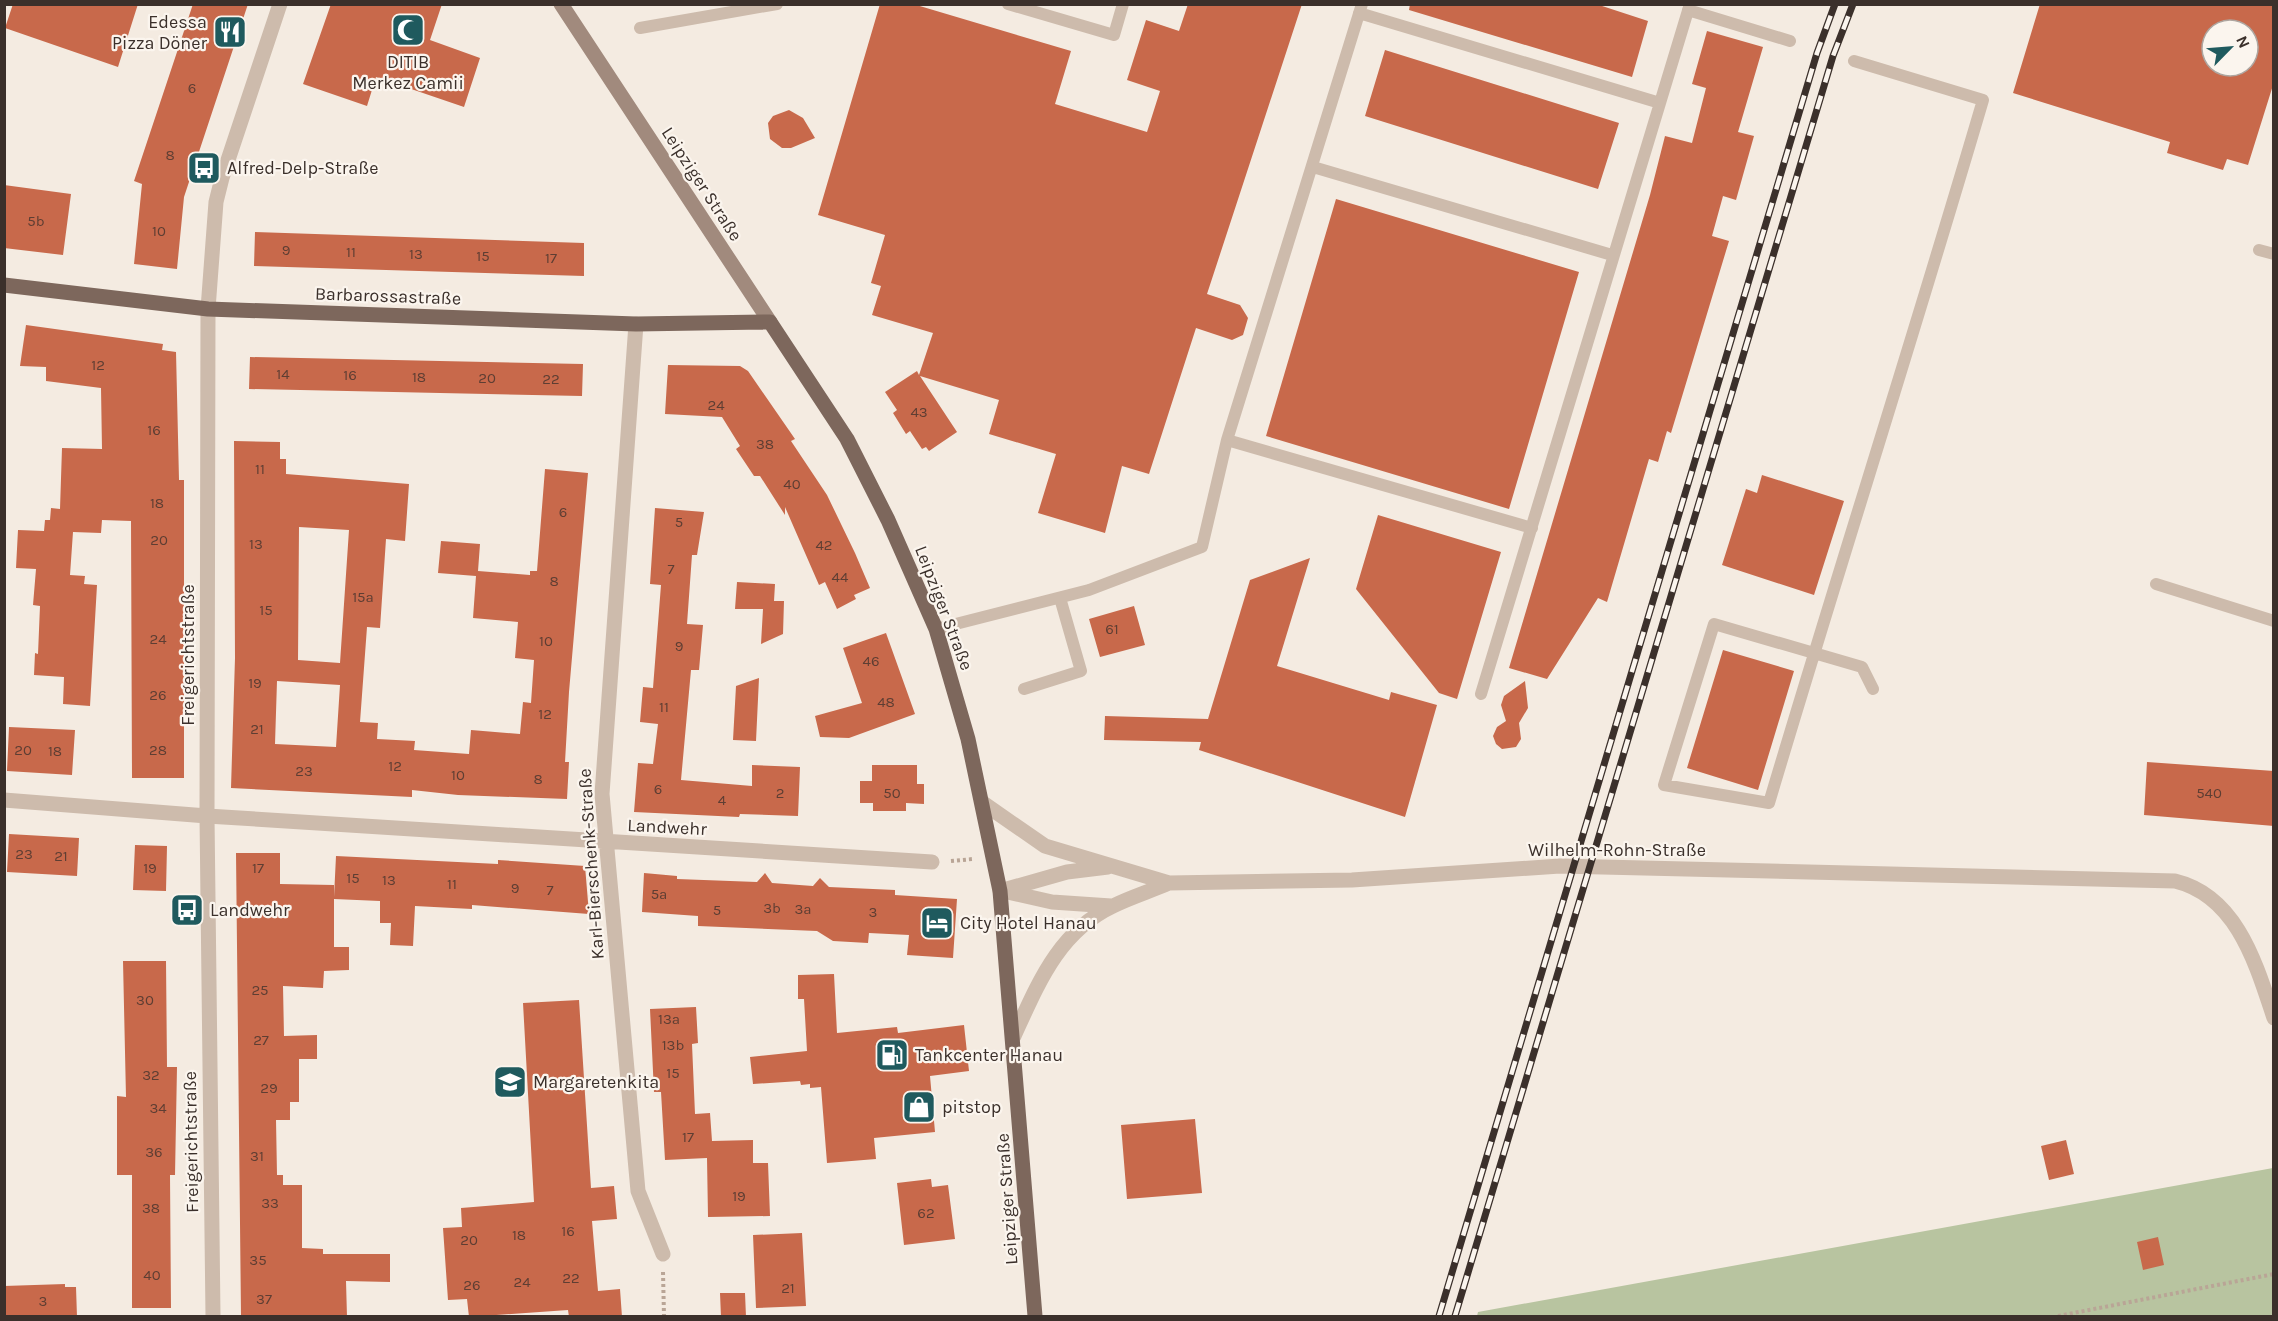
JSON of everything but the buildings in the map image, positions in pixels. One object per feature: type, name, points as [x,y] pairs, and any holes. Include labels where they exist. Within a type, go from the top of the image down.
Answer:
[{"type":"main road","name":"Leipziger Straße","points":[[561,4],[847,439],[888,520],[936,629],[968,739],[1000,891],[1014,1036],[1035,1317]]},
{"type":"main road","name":"Barbarossastraße","points":[[4,285],[208,309],[636,324],[771,322]]},
{"type":"street","name":"Freigerichtstraße","points":[[213,1317],[207,816],[208,309],[219,190],[280,4]]},
{"type":"street","name":"Karl-Bierschenk-Straße","points":[[636,324],[602,772],[606,843],[638,1191],[663,1254]]},
{"type":"street","name":"Landwehr","points":[[4,800],[606,843],[932,862]]},
{"type":"street","name":"Wilhelm-Rohn-Straße","points":[[983,803],[1045,846],[1169,883],[1352,880],[1560,866],[2175,881],[2190,885],[2207,894],[2227,913],[2243,938],[2274,1018]]},
{"type":"street","name":"Wilhelm-Rohn-Straße","points":[[1000,891],[1067,872],[1117,866]]},
{"type":"street","name":"Wilhelm-Rohn-Straße","points":[[1014,1036],[1040,980],[1059,948],[1073,933],[1111,906],[1169,883]]},
{"type":"street","name":"Wilhelm-Rohn-Straße","points":[[1000,891],[1052,902],[1111,906]]},
{"type":"lane","points":[[640,28],[777,4]]},
{"type":"lane","points":[[1008,4],[1114,35],[1123,4]]},
{"type":"lane","points":[[1481,694],[1612,255],[1689,7],[1790,41]]},
{"type":"lane","points":[[936,629],[1060,598],[1202,548],[1227,440],[1361,9],[1660,103]]},
{"type":"lane","points":[[1854,61],[1983,100],[1813,653],[1768,803],[1664,785],[1714,624],[1813,653],[1862,667],[1873,689]]},
{"type":"lane","points":[[1313,166],[1612,255]]},
{"type":"lane","points":[[2259,250],[2274,254]]},
{"type":"lane","points":[[1227,440],[1532,528]]},
{"type":"lane","points":[[2156,584],[2274,621]]},
{"type":"lane","points":[[1024,689],[1081,671],[1060,598]]},
{"type":"path","points":[[663,1254],[664,1317]]},
{"type":"path","points":[[2058,1317],[2274,1274]]},
{"type":"green space","points":[[2273,1168],[2273,1316],[1477,1316],[1478,1312]]},
{"type":"railway","points":[[1439,1316],[1817,53],[1835,4]]},
{"type":"railway","points":[[1455,1316],[1833,56],[1853,4]]},
{"type":"place","name":"DITIB Merkez Camii","points":[[408,30]]},
{"type":"place","name":"Edessa Pizza Döner","points":[[230,32]]},
{"type":"place","name":"Alfred-Delp-Straße","points":[[204,168]]},
{"type":"place","name":"Landwehr","points":[[187,910]]},
{"type":"place","name":"City Hotel Hanau","points":[[937,923]]},
{"type":"place","name":"Tankcenter Hanau","points":[[892,1055]]},
{"type":"place","name":"Margaretenkita","points":[[510,1082]]},
{"type":"place","name":"pitstop","points":[[919,1107]]}]
